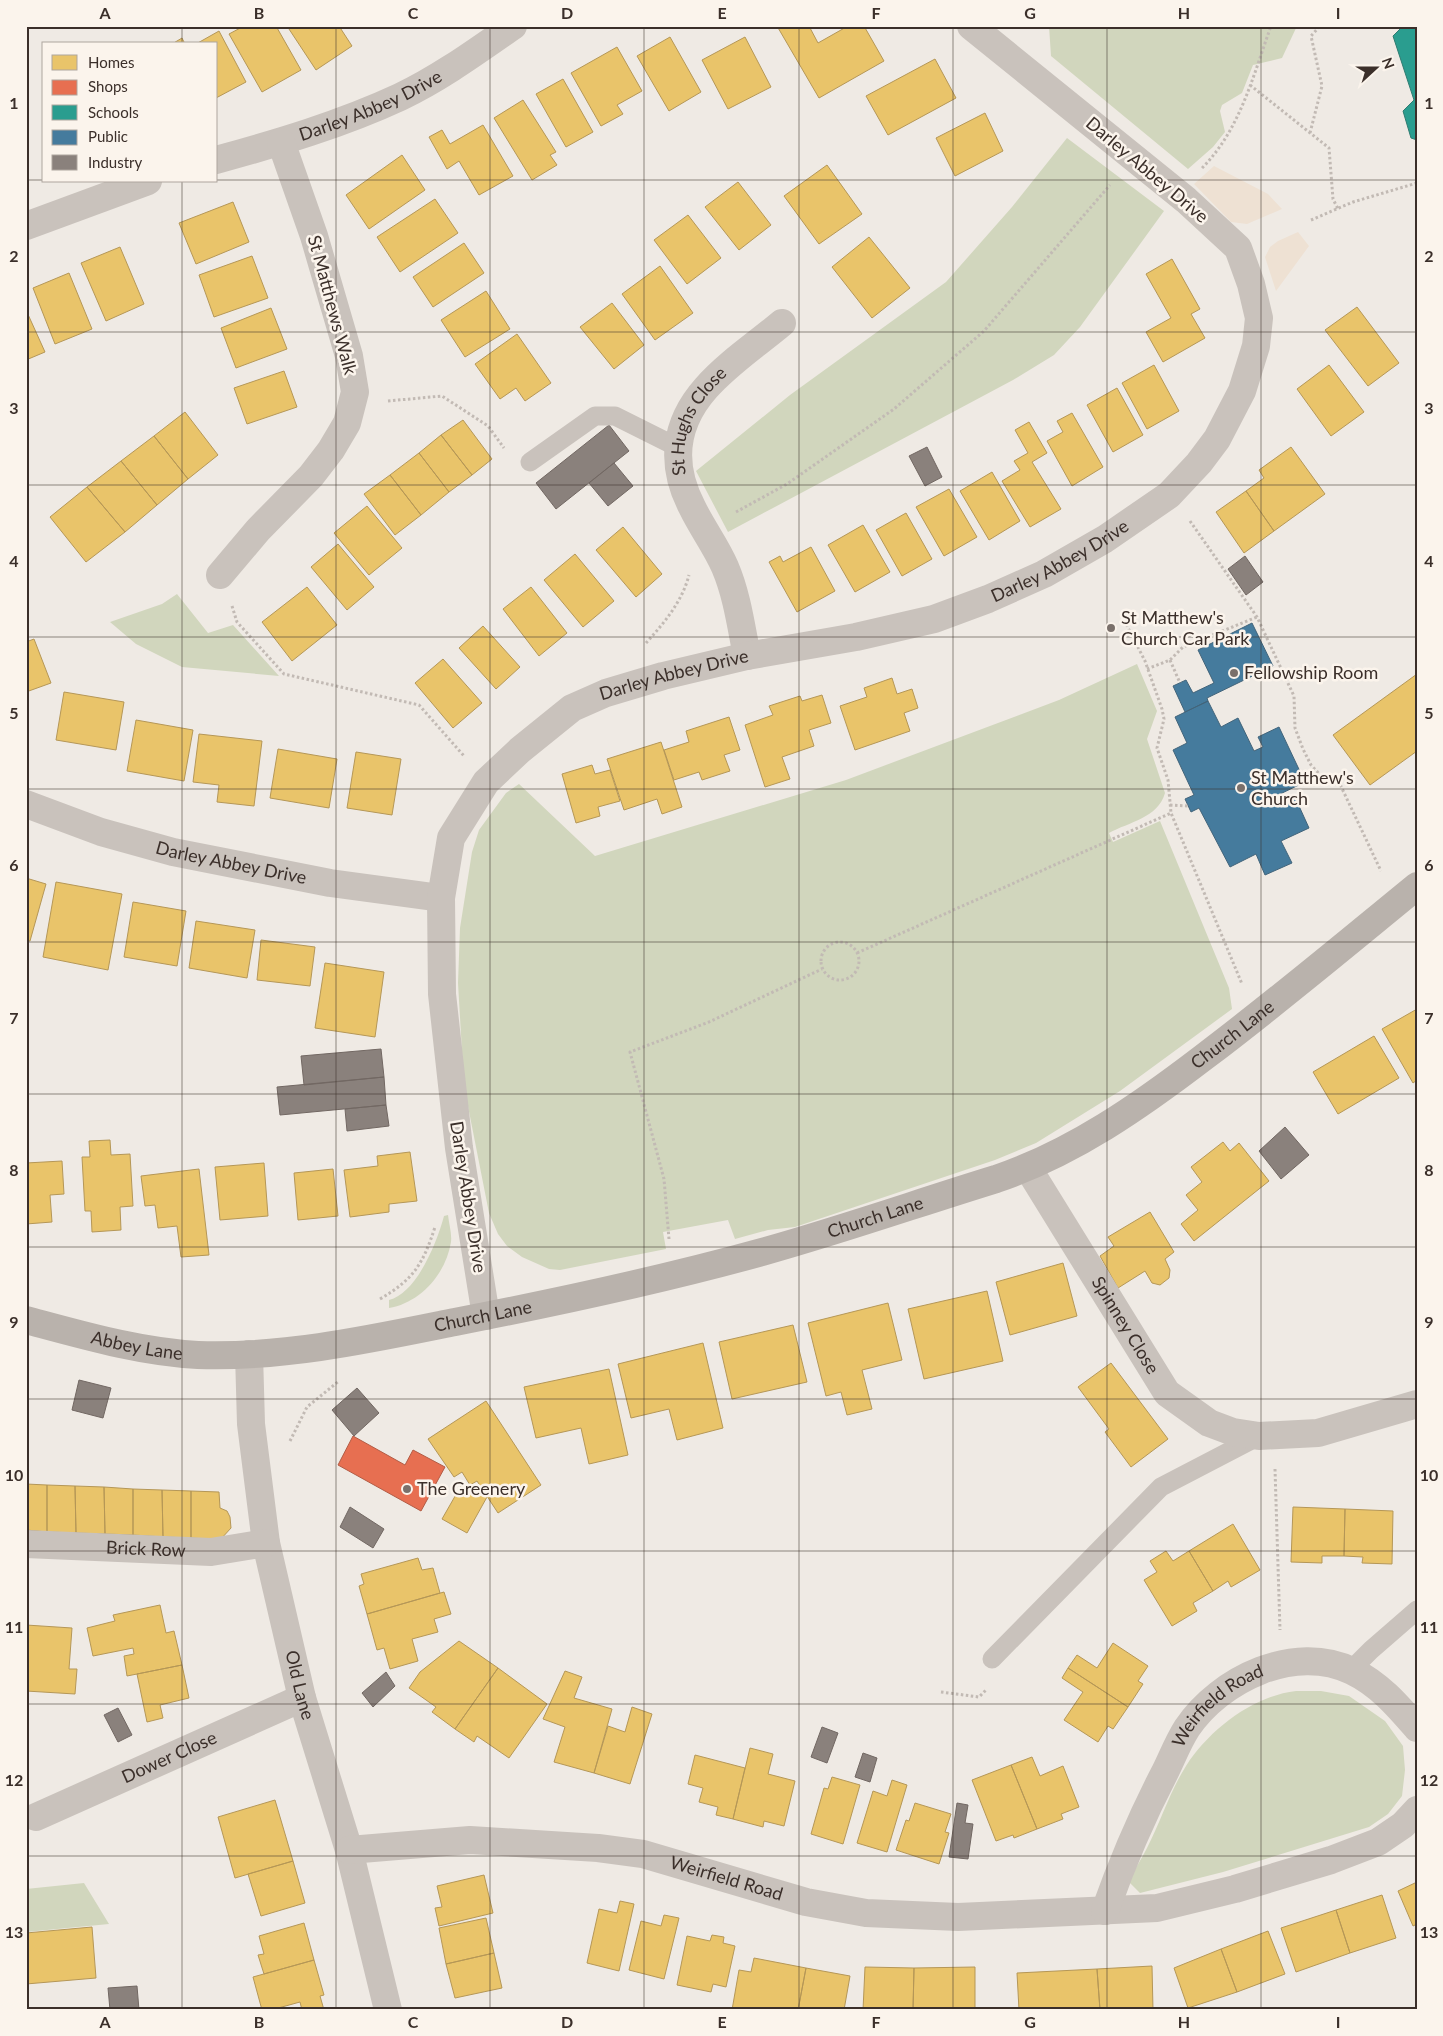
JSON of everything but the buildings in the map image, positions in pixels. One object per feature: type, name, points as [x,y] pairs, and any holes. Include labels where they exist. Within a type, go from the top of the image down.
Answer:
[{"type":"street","name":"Darley Abbey Drive","points":[[218,159],[281,142],[400,97],[460,62],[513,26]]},
{"type":"street","name":"Darley Abbey Drive","points":[[486,1316],[459,1148],[443,1003],[441,898],[451,838],[486,782],[527,744],[572,708],[606,693],[747,656],[908,626],[934,619],[988,599],[1051,570],[1104,539],[1168,495],[1208,451],[1242,392],[1256,346],[1259,318],[1251,284],[1238,248],[1177,193],[971,26]]},
{"type":"street","name":"St Matthews Walk","points":[[220,575],[258,530],[311,476],[331,450],[348,423],[355,392],[349,356],[320,255],[281,142]]},
{"type":"street","points":[[26,226],[145,182]]},
{"type":"street","name":"St Hughs Close","points":[[747,656],[733,590],[722,560],[682,486],[677,467],[678,446],[684,424],[705,389],[725,369],[782,323]]},
{"type":"street","name":"Darley Abbey Drive","points":[[26,804],[102,832],[173,852],[330,884],[441,898]]},
{"type":"street","name":"Church Lane","points":[[248,1354],[347,1344],[486,1316],[674,1274],[764,1251],[1028,1168],[1086,1138],[1140,1106],[1260,1014],[1417,886]]},
{"type":"street","name":"Spinney Close","points":[[1028,1168],[1167,1393],[1209,1423],[1233,1432],[1267,1436],[1318,1433],[1417,1404]]},
{"type":"street","name":"Abbey Lane","points":[[26,1320],[87,1337],[138,1347],[196,1355],[248,1354]]},
{"type":"street","name":"Old Lane","points":[[248,1354],[251,1424],[266,1543],[302,1698],[349,1850],[388,2010]]},
{"type":"street","name":"Brick Row","points":[[26,1544],[211,1552],[266,1543]]},
{"type":"street","name":"Weirfield Road","points":[[1105,1911],[1140,1820],[1188,1728],[1217,1694],[1245,1677],[1281,1664],[1317,1661],[1351,1670],[1388,1694],[1417,1728]]},
{"type":"street","name":"Dower Close","points":[[36,1817],[302,1698]]},
{"type":"street","name":"Weirfield Road","points":[[349,1850],[470,1840],[598,1848],[643,1854],[806,1902],[866,1912],[958,1917],[1157,1908],[1235,1889],[1300,1870],[1378,1842],[1403,1825],[1417,1810]]},
{"type":"lane","points":[[530,462],[595,416],[615,416],[678,446]]},
{"type":"lane","name":"Spinney Close","points":[[992,1659],[1161,1487],[1267,1436]]},
{"type":"lane","points":[[1351,1670],[1417,1610]]},
{"type":"path","points":[[1177,193],[1210,160],[1240,115],[1271,26]]},
{"type":"path","points":[[1310,133],[1322,86],[1311,36],[1320,26]]},
{"type":"path","points":[[1250,84],[1329,148],[1333,199],[1338,209]]},
{"type":"path","points":[[1311,220],[1417,183]]},
{"type":"path","points":[[632,686],[624,665],[660,627],[678,601],[686,585],[691,565],[691,548],[704,529],[787,484],[894,409],[984,331],[1103,196]]},
{"type":"path","points":[[355,392],[380,402],[442,396],[488,426],[517,466],[530,462]]},
{"type":"path","points":[[1168,495],[1257,617],[1294,696],[1295,728],[1303,749],[1311,765],[1323,778],[1338,780],[1395,904]]},
{"type":"path","points":[[1147,669],[1170,660],[1183,647],[1257,617]]},
{"type":"path","points":[[1124,620],[1147,669],[1162,709],[1164,719],[1157,748],[1168,780],[1171,813],[1237,976]]},
{"type":"path","points":[[237,622],[284,674],[419,705],[486,782]]},
{"type":"path","points":[[1170,660],[1180,683]]},
{"type":"path","points":[[1170,805],[1188,806]]},
{"type":"path","points":[[857,953],[1171,813]]},
{"type":"path","points":[[834,943],[846,943],[857,953],[856,970],[846,978],[834,979],[822,969],[821,960],[824,950],[834,943]]},
{"type":"path","points":[[674,1274],[665,1210],[664,1179],[630,1052],[709,1022],[822,969]]},
{"type":"path","points":[[378,1301],[403,1286],[426,1252],[436,1225]]},
{"type":"path","points":[[285,1450],[307,1407],[344,1378]]},
{"type":"path","points":[[1267,1436],[1281,1664]]},
{"type":"green space","points":[[1049,26],[1297,26],[1282,58],[1253,65],[1242,93],[1222,105],[1220,111],[1225,132],[1213,147],[1188,169],[1051,56]]},
{"type":"green space","points":[[1067,138],[1164,211],[1080,327],[1054,355],[1013,380],[728,532],[696,471],[790,395],[946,282],[1012,207]]},
{"type":"green space","points":[[177,594],[208,633],[233,625],[279,676],[182,667],[136,644],[110,622],[162,604]]},
{"type":"green space","points":[[1137,664],[1157,711],[1147,739],[1165,793],[1156,808],[1149,814],[1109,833],[1113,842],[1160,821],[1229,988],[1232,1009],[1120,1091],[1036,1143],[995,1160],[795,1227],[768,1230],[735,1239],[728,1220],[663,1232],[666,1249],[560,1270],[549,1269],[522,1257],[507,1246],[498,1234],[489,1213],[464,1086],[458,983],[460,928],[472,852],[479,830],[506,793],[519,784],[595,856],[846,780],[1059,700]]},
{"type":"green space","points":[[448,1215],[451,1242],[444,1265],[430,1285],[421,1293],[411,1300],[389,1308],[389,1300],[408,1288],[417,1277],[431,1252],[444,1216]]},
{"type":"green space","points":[[1296,1691],[1321,1691],[1349,1696],[1385,1721],[1403,1746],[1405,1770],[1402,1796],[1388,1814],[1369,1827],[1223,1872],[1140,1893],[1128,1881],[1147,1848],[1180,1776],[1196,1752],[1207,1739],[1234,1716],[1264,1700]]},
{"type":"green space","points":[[84,1883],[109,1924],[26,1932],[26,1889]]},
{"type":"shaded area","points":[[1214,166],[1268,194],[1282,209],[1247,224],[1231,222],[1194,184]]},
{"type":"shaded area","points":[[1298,232],[1309,246],[1276,291],[1265,257],[1270,247],[1278,241]]},
{"type":"place","name":"St Matthew's Church Car Park","points":[[1111,628]]},
{"type":"place","name":"Fellowship Room","points":[[1234,673]]},
{"type":"place","name":"St Matthew's Church","points":[[1241,788]]},
{"type":"place","name":"The Greenery","points":[[407,1489]]}]
